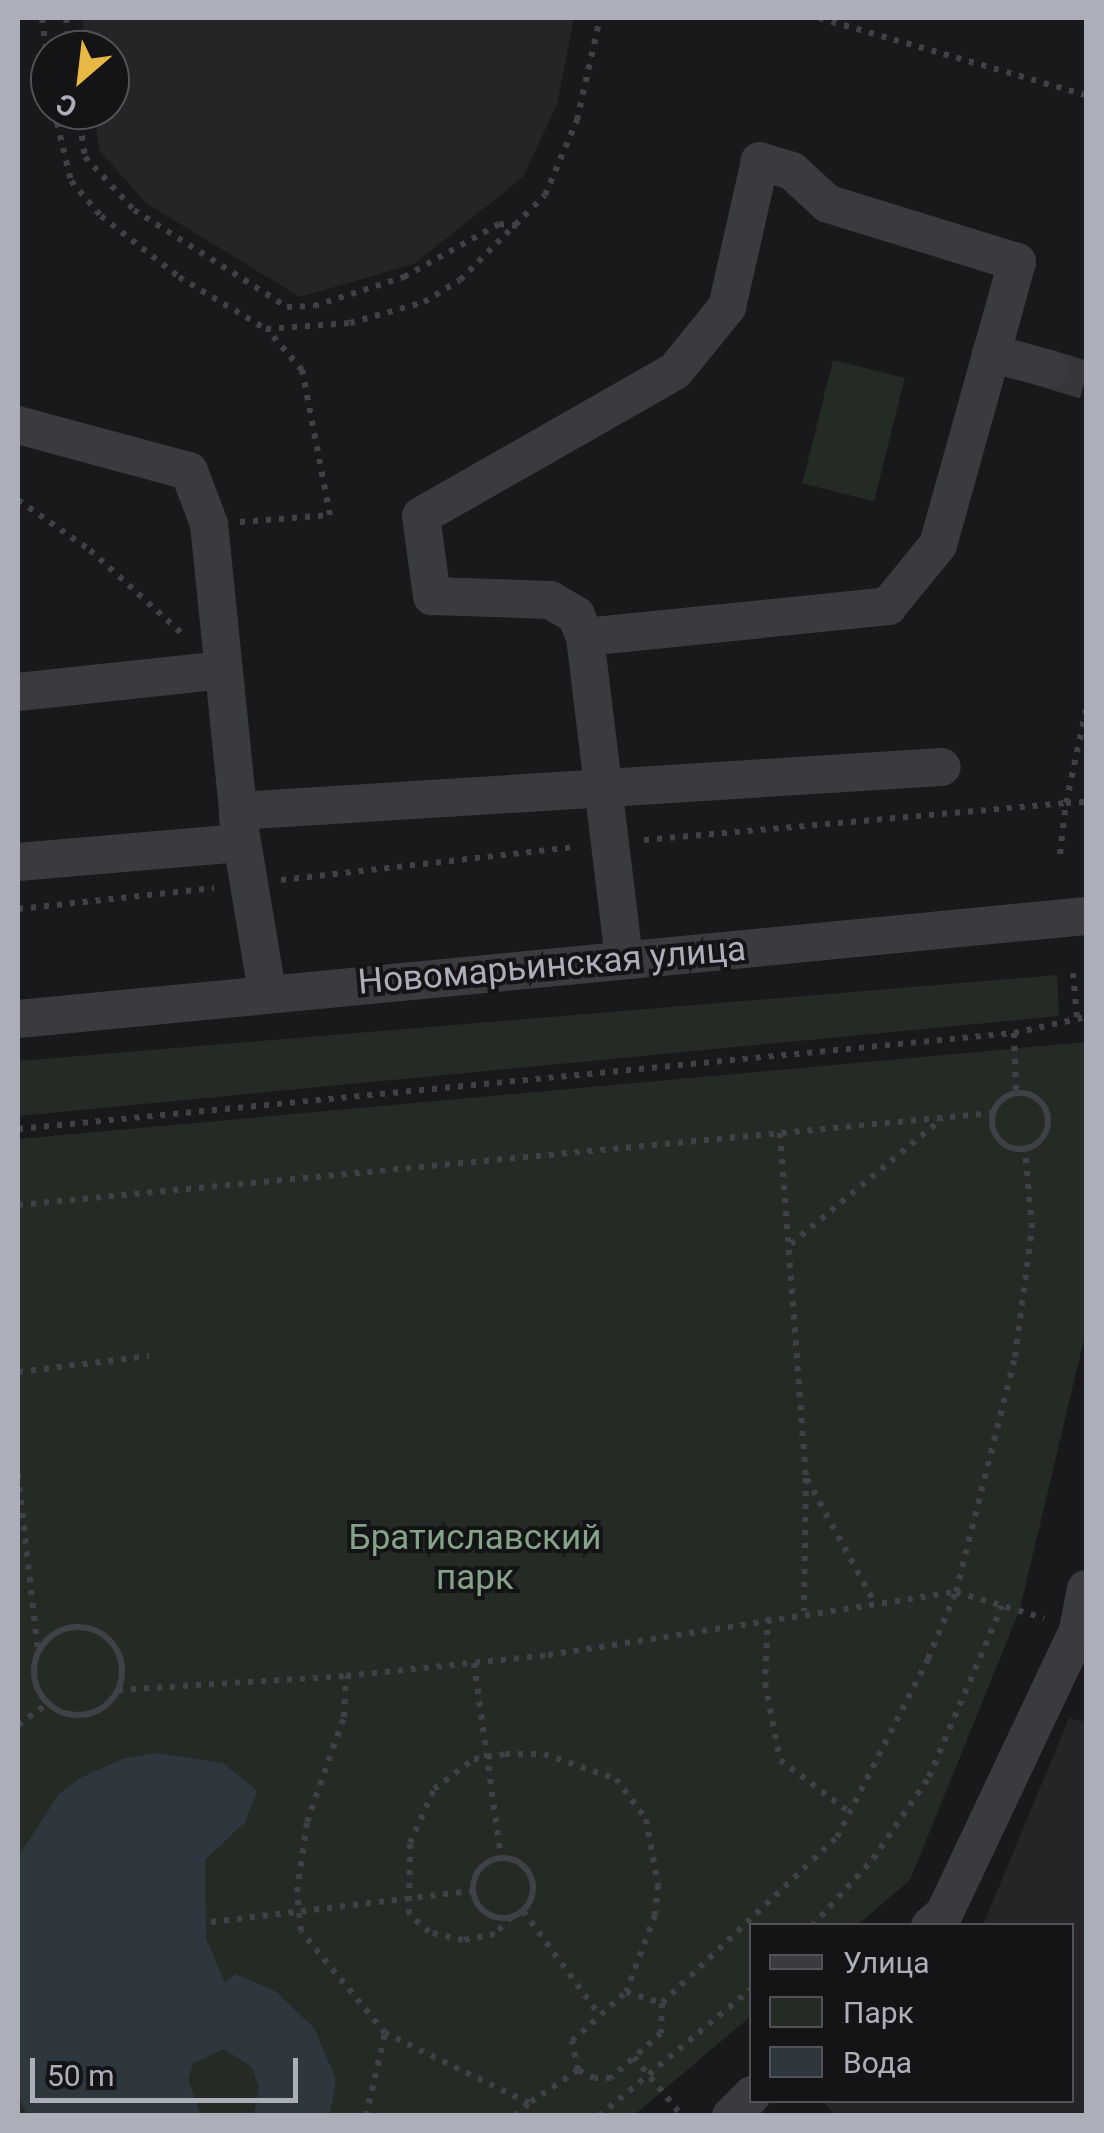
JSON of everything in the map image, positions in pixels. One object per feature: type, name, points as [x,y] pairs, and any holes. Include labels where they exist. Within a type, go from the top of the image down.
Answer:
[{"type":"street","points":[[585,637],[888,606],[938,545],[1016,262],[828,204],[792,171],[760,161],[727,307],[675,371],[421,516],[432,596],[550,600],[576,614],[585,637],[624,959]]},
{"type":"street","points":[[991,354],[1049,370]]},
{"type":"street","points":[[18,425],[189,471],[208,524],[238,827],[267,992]]},
{"type":"street","points":[[18,692],[224,670]]},
{"type":"street","points":[[18,862],[238,827],[942,767]]},
{"type":"street","name":"Новомарьинская улица","points":[[18,1019],[1086,916]]},
{"type":"street","points":[[934,1923],[944,1914],[1082,1635],[1086,1590]]},
{"type":"path","points":[[266,328],[350,323],[424,302],[460,280],[519,226],[563,161],[600,18]]},
{"type":"path","points":[[819,18],[1086,94]]},
{"type":"path","points":[[59,130],[70,181],[101,216],[179,276],[266,328],[302,370],[330,516],[208,524]]},
{"type":"path","points":[[81,130],[84,157],[134,210],[287,307],[314,306],[404,276],[499,224],[519,226]]},
{"type":"path","points":[[18,500],[90,550],[224,670]]},
{"type":"path","points":[[1060,854],[1066,802],[1086,802]]},
{"type":"path","points":[[1074,973],[1077,1018]]},
{"type":"path","points":[[18,1129],[1014,1033],[1086,1017]]},
{"type":"path","points":[[1014,1033],[1016,1093]]},
{"type":"path","points":[[18,1204],[993,1113],[1016,1093]]},
{"type":"path","points":[[993,1113],[1002,1143],[1025,1149],[1040,1141],[1048,1117],[1034,1096],[1016,1093]]},
{"type":"path","points":[[790,1244],[943,1118]]},
{"type":"path","points":[[780,1133],[806,1478],[804,1610]]},
{"type":"path","points":[[515,2116],[578,2070],[611,2078],[660,2033],[662,2002],[817,1859],[852,1814],[956,1592],[1016,1356],[1032,1228],[1025,1149]]},
{"type":"path","points":[[18,1372],[149,1356]]},
{"type":"path","points":[[18,1474],[38,1653],[38,1688],[48,1703],[86,1714],[118,1690],[346,1676],[474,1663],[804,1610],[956,1592],[1082,1635]]},
{"type":"path","points":[[806,1478],[873,1600]]},
{"type":"path","points":[[815,1923],[873,1860],[929,1777],[1002,1606]]},
{"type":"path","points":[[768,1617],[764,1683],[780,1760],[852,1814]]},
{"type":"path","points":[[38,1653],[56,1633],[96,1631],[122,1662],[118,1690]]},
{"type":"path","points":[[474,1663],[501,1858]]},
{"type":"path","points":[[346,1676],[344,1717],[307,1822],[298,1910],[301,1931],[385,2033],[529,2104]]},
{"type":"path","points":[[18,1725],[48,1703]]},
{"type":"path","points":[[522,1912],[511,1917],[495,1934],[451,1939],[414,1921],[405,1899],[420,1811],[457,1769],[488,1755],[568,1759],[616,1778],[638,1803],[654,1849],[658,1900],[626,1992],[572,2041],[578,2070]]},
{"type":"path","points":[[511,1917],[486,1914],[472,1892],[476,1872],[501,1858],[515,1860],[531,1878],[522,1912]]},
{"type":"path","points":[[210,1922],[472,1892]]},
{"type":"path","points":[[522,1912],[600,2016]]},
{"type":"path","points":[[599,2116],[651,2078],[749,1991]]},
{"type":"path","points":[[626,1992],[662,2002]]},
{"type":"path","points":[[366,2116],[385,2033]]},
{"type":"path","points":[[634,2057],[682,2116]]},
{"type":"shaded area","points":[[82,18],[574,18],[557,104],[523,177],[414,264],[300,297],[146,203],[99,150],[96,130],[130,130],[130,30],[84,30]]},
{"type":"shaded area","points":[[1069,1718],[1086,1722],[1086,2115],[835,2115],[825,2103],[1074,2103],[1074,1923],[984,1923]]},
{"type":"green space","points":[[833,360],[905,378],[874,501],[802,483]]},
{"type":"green space","points":[[1057,975],[1059,1016],[18,1116],[18,1061]]},
{"type":"green space","name":"Братиславский парк","points":[[1086,1042],[1085,1335],[1020,1609],[910,1880],[859,1923],[749,1923],[749,2018],[634,2115],[18,2116],[18,1139]]},
{"type":"water","points":[[156,1753],[223,1763],[257,1791],[245,1822],[205,1860],[206,1939],[225,1983],[236,1974],[275,1991],[314,2028],[336,2079],[330,2115],[254,2115],[259,2088],[252,2067],[224,2049],[193,2063],[188,2080],[201,2115],[28,2115],[23,2107],[18,2093],[18,1857],[59,1794],[80,1778],[125,1758]]},
{"type":"tunnel","points":[[1049,369],[1086,380]]}]
